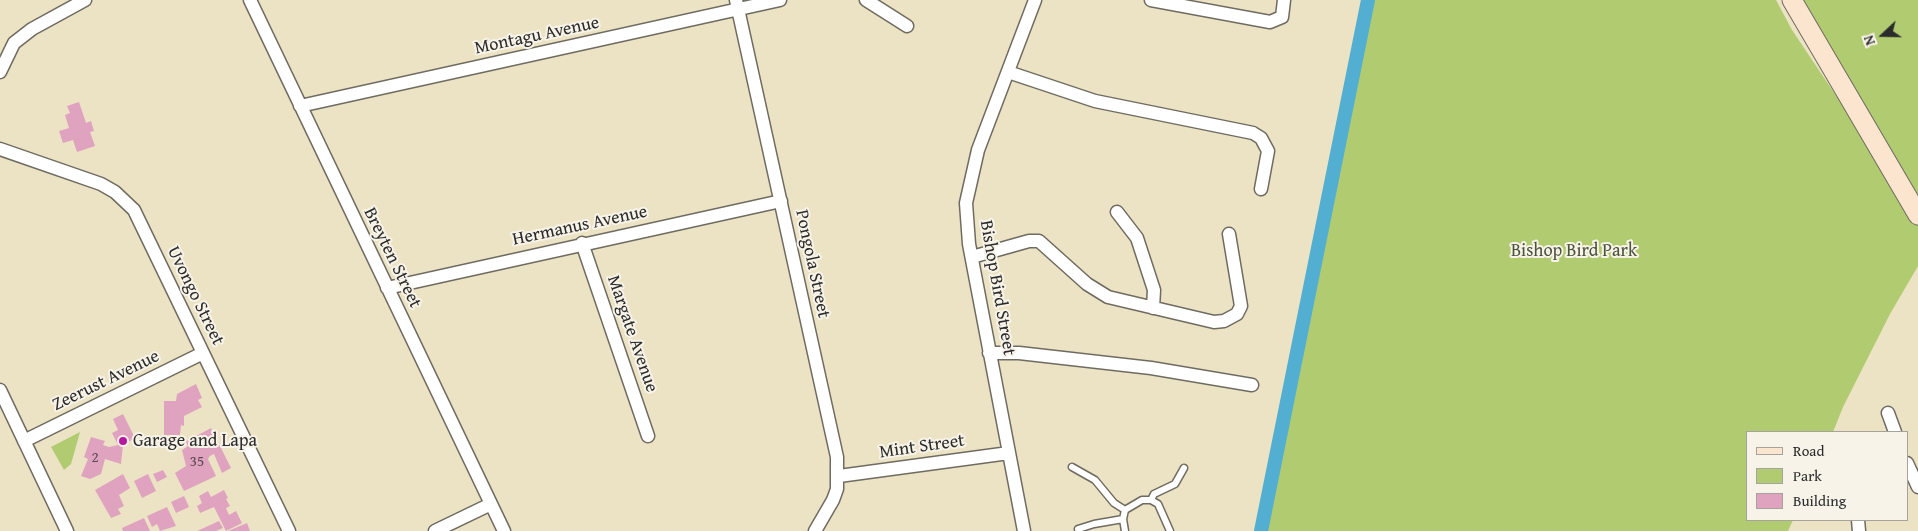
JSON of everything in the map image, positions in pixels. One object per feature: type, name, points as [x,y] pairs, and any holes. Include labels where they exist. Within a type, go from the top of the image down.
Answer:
[{"type":"street","points":[[0,72],[14,43],[32,29],[85,0]]},
{"type":"street","name":"Breyten Street","points":[[250,0],[504,531]]},
{"type":"street","name":"Montagu Avenue","points":[[300,106],[737,4],[780,0]]},
{"type":"street","points":[[866,0],[907,26]]},
{"type":"street","name":"Bishop Bird Street","points":[[1024,531],[972,257],[966,203],[970,178],[978,150],[1035,0]]},
{"type":"street","points":[[1152,0],[1207,6],[1270,22],[1282,17],[1284,0]]},
{"type":"street","points":[[1792,0],[1918,215]]},
{"type":"street","name":"Pongola Street","points":[[737,4],[837,457],[838,476],[833,500],[815,531]]},
{"type":"street","points":[[1008,72],[1095,101],[1253,133],[1261,138],[1268,152],[1260,189]]},
{"type":"street","name":"Uvongo Street","points":[[0,149],[101,184],[126,201],[134,210],[289,531]]},
{"type":"street","name":"Hermanus Avenue","points":[[387,288],[582,243],[781,201]]},
{"type":"street","points":[[1117,212],[1137,238],[1154,290],[1153,308]]},
{"type":"street","points":[[972,257],[1029,241],[1040,241],[1100,294],[1214,322],[1224,321],[1237,314],[1240,310],[1241,298],[1229,234]]},
{"type":"street","name":"Margate Avenue","points":[[582,243],[648,436]]},
{"type":"street","points":[[989,353],[1019,353],[1151,368],[1252,385]]},
{"type":"street","name":"Zeerust Avenue","points":[[24,441],[203,354]]},
{"type":"street","points":[[0,390],[67,531]]},
{"type":"street","points":[[1888,413],[1895,431]]},
{"type":"street","name":"Mint Street","points":[[838,476],[1009,454]]},
{"type":"street","points":[[1911,471],[1918,487]]},
{"type":"street","points":[[435,531],[492,504]]},
{"type":"lane","points":[[1072,467],[1095,480],[1114,502],[1125,510]]},
{"type":"lane","points":[[1151,500],[1154,494],[1175,484],[1184,468]]},
{"type":"lane","points":[[1125,531],[1123,519],[1125,510],[1131,505],[1151,500],[1158,504],[1170,531]]},
{"type":"lane","points":[[1078,529],[1123,519]]},
{"type":"green space","name":"Bishop Bird Park","points":[[1368,0],[1776,0],[1792,30],[1918,218],[1918,266],[1890,314],[1843,407],[1833,431],[1746,431],[1746,521],[1793,521],[1788,531],[1261,531]]},
{"type":"green space","points":[[1801,0],[1918,0],[1918,200]]},
{"type":"green space","points":[[80,432],[71,464],[64,470],[51,447]]},
{"type":"building","points":[[79,102],[86,123],[91,121],[94,131],[90,132],[95,146],[77,152],[73,140],[63,143],[59,131],[69,128],[65,115],[70,113],[67,106]]},
{"type":"building","points":[[196,384],[202,398],[198,400],[202,407],[184,416],[184,426],[181,425],[180,435],[164,435],[164,401],[176,401],[177,394]]},
{"type":"building","points":[[123,414],[135,438],[123,445],[121,464],[105,459],[101,474],[90,479],[81,476],[88,459],[84,457],[91,437],[105,441],[103,445],[109,447],[118,445],[112,433],[118,430],[113,419]]},
{"type":"building","points":[[211,428],[231,468],[222,473],[214,454],[208,459],[216,476],[184,491],[175,473],[186,466],[182,450],[188,446],[185,442]]},
{"type":"building","points":[[163,470],[167,477],[157,482],[153,474]]},
{"type":"building","points":[[123,474],[130,488],[119,495],[124,506],[118,509],[121,514],[111,518],[95,490]]},
{"type":"building","points":[[148,474],[156,491],[142,498],[134,481]]},
{"type":"building","points":[[224,490],[230,506],[226,508],[229,515],[236,511],[242,523],[226,531],[214,507],[200,513],[197,506],[202,503],[199,496],[208,491],[211,497]]},
{"type":"building","points":[[184,496],[189,507],[176,513],[171,502]]},
{"type":"building","points":[[167,507],[176,526],[160,531],[157,524],[152,527],[147,516]]},
{"type":"building","points":[[144,518],[150,531],[123,531],[122,528]]},
{"type":"building","points":[[219,521],[223,528],[216,531],[197,531]]},
{"type":"building","points":[[247,523],[250,531],[228,531]]},
{"type":"waterway","points":[[1261,531],[1368,0]]},
{"type":"place","name":"Garage and Lapa","points":[[123,441]]}]
